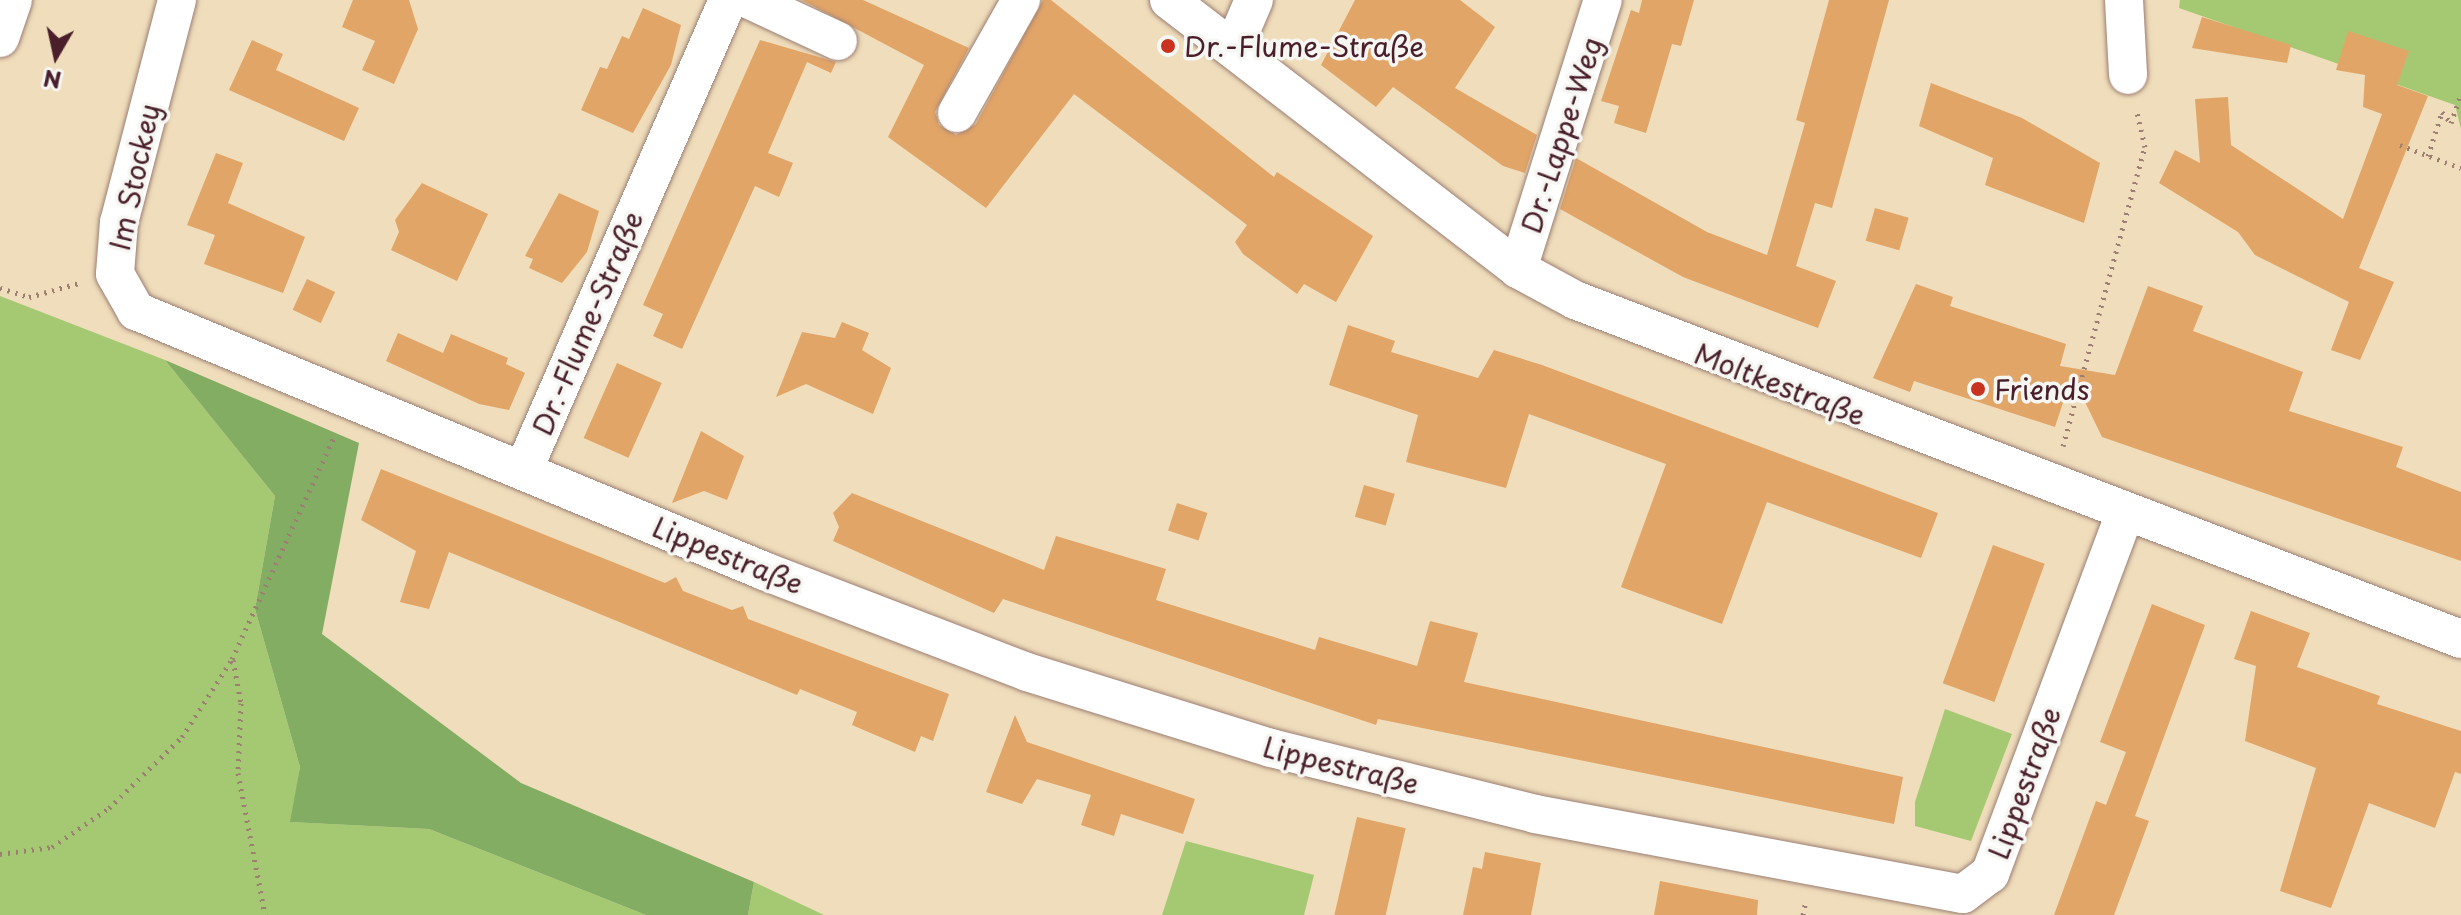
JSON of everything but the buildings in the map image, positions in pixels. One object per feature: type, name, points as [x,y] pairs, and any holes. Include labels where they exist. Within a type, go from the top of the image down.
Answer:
[{"type":"street","points":[[0,38],[13,0]]},
{"type":"street","name":"Im Stockey","points":[[177,0],[119,222],[115,274],[136,311],[351,400]]},
{"type":"street","name":"Dr.-Flume-Straße","points":[[523,471],[728,0]]},
{"type":"street","points":[[750,0],[838,41]]},
{"type":"street","points":[[957,113],[1021,0]]},
{"type":"street","name":"Moltkestraße","points":[[1169,0],[1518,269],[1653,336],[2461,639]]},
{"type":"street","points":[[1233,49],[1254,0]]},
{"type":"street","name":"Dr.-Lappe-Weg","points":[[1518,269],[1603,0]]},
{"type":"street","points":[[2124,0],[2128,75]]},
{"type":"street","name":"Lippestraße","points":[[351,400],[1027,672],[1271,748],[1535,814],[1944,894],[1980,888],[1990,874],[2125,513]]},
{"type":"path","points":[[2051,487],[2145,147],[2128,75]]},
{"type":"path","points":[[2428,156],[2442,112],[2451,123],[2461,94]]},
{"type":"path","points":[[2400,145],[2461,168]]},
{"type":"path","points":[[0,288],[29,297],[115,274]]},
{"type":"path","points":[[0,854],[52,847],[109,808],[182,737],[232,659],[351,400]]},
{"type":"path","points":[[232,659],[241,703],[238,773],[265,915]]},
{"type":"green space","points":[[2180,0],[2461,0],[2461,129],[2455,105],[2179,8]]},
{"type":"green space","points":[[0,296],[165,360],[275,496],[255,609],[300,767],[291,822],[429,829],[646,915],[0,915]]},
{"type":"green space","points":[[165,360],[359,443],[322,634],[521,783],[754,882],[748,915],[646,915],[429,829],[290,822],[300,767],[255,609],[275,496]]},
{"type":"green space","points":[[1945,709],[2012,734],[1971,841],[1915,826],[1915,802]]},
{"type":"green space","points":[[1186,841],[1314,875],[1304,915],[1162,915]]},
{"type":"green space","points":[[754,882],[824,915],[748,915]]},
{"type":"place","name":"Dr.-Flume-Straße","points":[[1168,46]]},
{"type":"place","name":"Friends","points":[[1978,389]]}]
